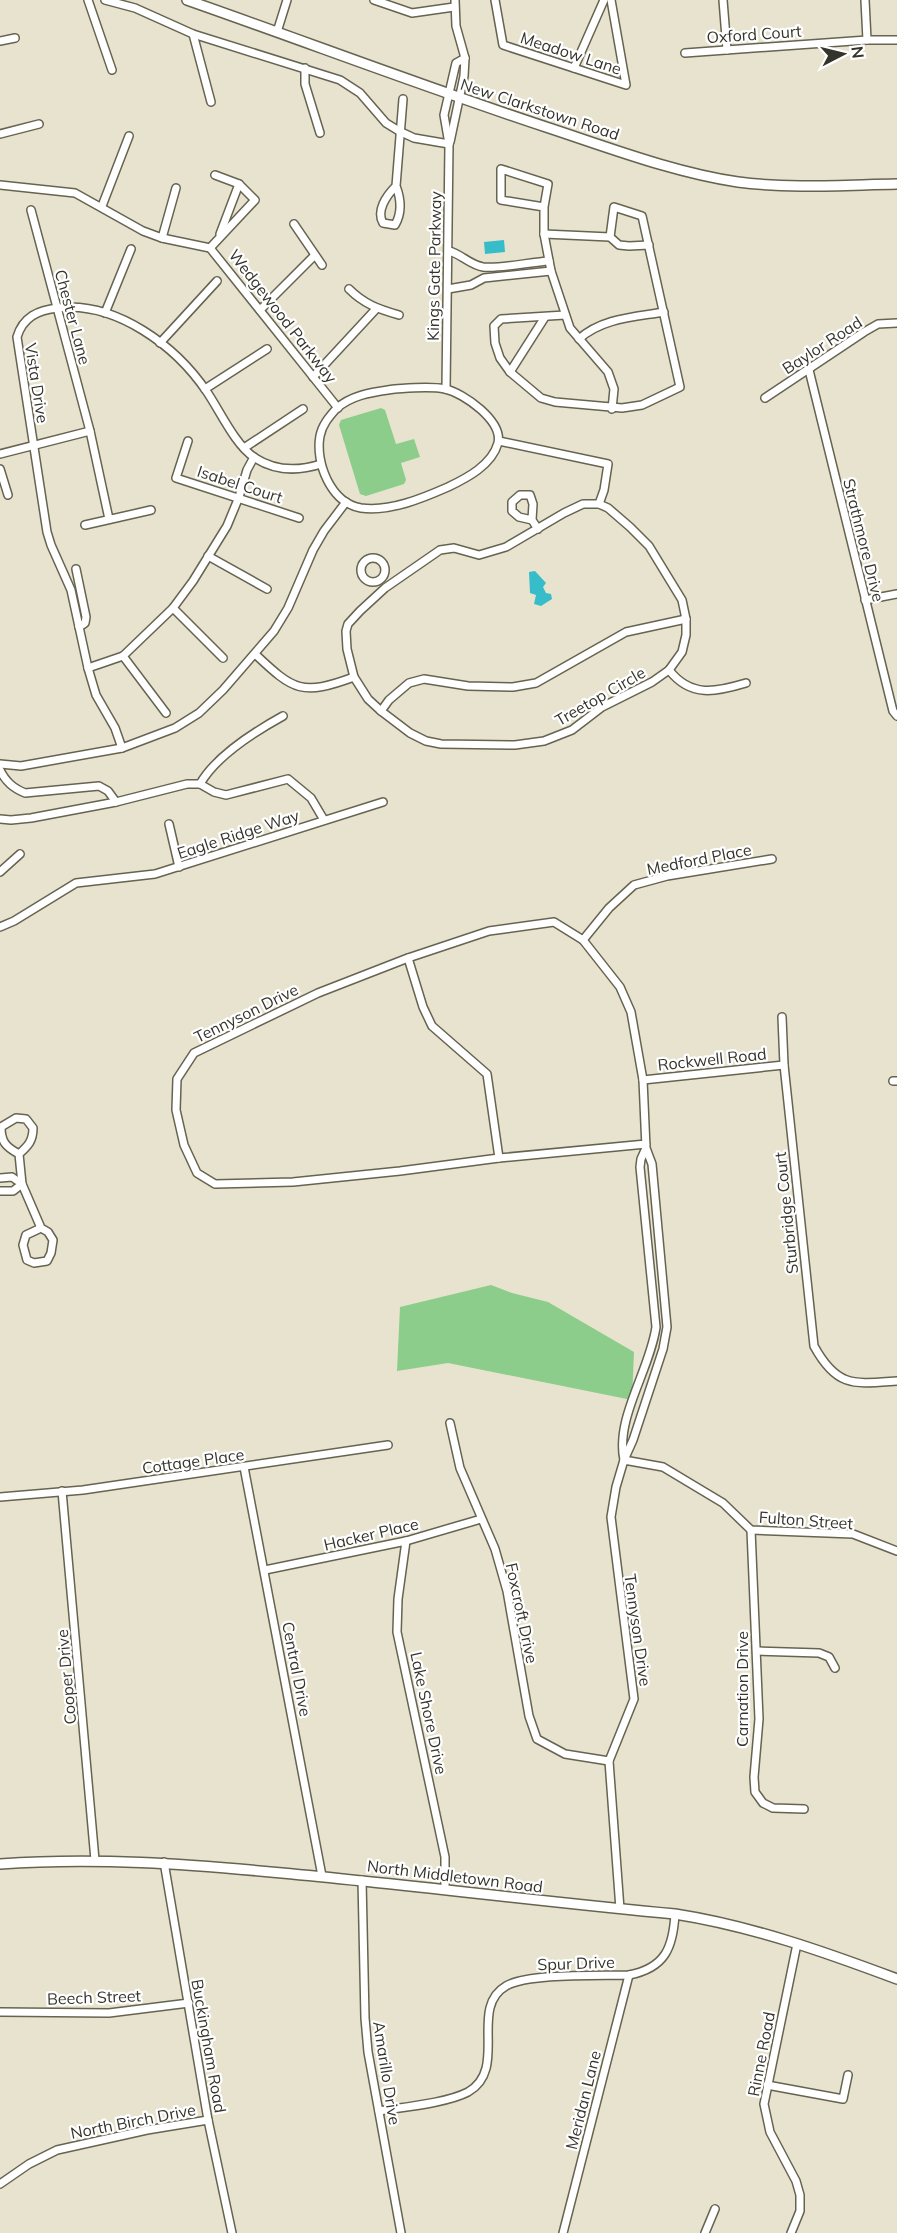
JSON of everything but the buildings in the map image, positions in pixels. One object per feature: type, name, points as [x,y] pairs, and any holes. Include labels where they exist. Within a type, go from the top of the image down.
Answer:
[{"type":"street","points":[[88,0],[112,70]]},
{"type":"street","points":[[105,0],[135,8],[193,34],[340,80],[360,93],[386,123],[399,131],[414,138],[449,144]]},
{"type":"street","name":"New Clarkstown Road","points":[[187,0],[448,95],[651,161],[736,182],[770,185],[897,184]]},
{"type":"street","points":[[277,32],[287,0]]},
{"type":"street","points":[[374,0],[412,13],[455,3],[456,27],[465,58],[459,98]]},
{"type":"street","name":"Meadow Lane","points":[[495,0],[503,45],[626,85],[611,0]]},
{"type":"street","points":[[574,68],[604,0]]},
{"type":"street","points":[[723,0],[727,50]]},
{"type":"street","points":[[865,0],[867,40]]},
{"type":"street","points":[[193,34],[211,102]]},
{"type":"street","points":[[0,42],[15,38]]},
{"type":"street","name":"Oxford Court","points":[[685,53],[867,40],[897,40]]},
{"type":"street","points":[[448,95],[456,63],[465,58]]},
{"type":"street","points":[[305,68],[306,84],[320,133]]},
{"type":"street","name":"Kings Gate Parkway","points":[[446,389],[449,144],[444,115],[448,95]]},
{"type":"street","name":"Kings Gate Parkway","points":[[449,144],[459,98]]},
{"type":"street","points":[[396,186],[388,194],[381,211],[380,217],[383,223],[395,225],[399,217],[400,195],[396,186],[403,99]]},
{"type":"street","points":[[0,134],[39,124]]},
{"type":"street","points":[[102,206],[129,136]]},
{"type":"street","points":[[544,207],[501,200],[501,169],[548,184],[544,207],[544,234],[551,271],[570,328],[608,372],[614,389],[612,409]]},
{"type":"street","points":[[210,248],[255,200],[239,184],[215,175]]},
{"type":"street","points":[[218,239],[239,184]]},
{"type":"street","name":"Wedgewood Parkway","points":[[0,185],[75,193],[102,206],[143,231],[162,238],[210,248],[338,408]]},
{"type":"street","points":[[162,238],[177,188]]},
{"type":"street","points":[[565,315],[501,319],[494,326],[495,343],[500,358],[510,372],[541,398],[555,402],[612,409],[642,405],[680,387],[642,216],[614,207],[610,237]]},
{"type":"street","name":"Chester Lane","points":[[31,210],[90,431],[109,519]]},
{"type":"street","points":[[294,224],[322,265]]},
{"type":"street","points":[[544,234],[610,237],[619,244],[649,245]]},
{"type":"street","points":[[105,313],[130,249]]},
{"type":"street","points":[[449,251],[459,254],[472,264],[484,267],[549,261]]},
{"type":"street","points":[[260,310],[314,256]]},
{"type":"street","points":[[448,289],[471,285],[484,278],[551,271]]},
{"type":"street","points":[[160,343],[217,281]]},
{"type":"street","points":[[349,289],[362,301],[376,309],[399,315]]},
{"type":"street","name":"Vista Drive","points":[[122,748],[115,728],[96,695],[70,590],[47,531],[17,337],[19,328],[29,316],[57,308],[74,307],[105,313],[132,324],[160,343],[183,363],[205,389],[244,448],[254,457],[271,466],[293,469],[321,464]]},
{"type":"street","points":[[313,377],[376,309]]},
{"type":"street","points":[[579,339],[600,324],[664,312]]},
{"type":"street","points":[[510,372],[545,317]]},
{"type":"street","name":"Baylor Road","points":[[765,398],[878,324],[897,323]]},
{"type":"street","points":[[205,389],[267,349]]},
{"type":"street","name":"Strathmore Drive","points":[[809,370],[893,711],[897,716]]},
{"type":"street","points":[[395,388],[446,389],[484,411],[496,424],[499,441],[493,456],[461,481],[430,495],[399,505],[372,509],[358,508],[346,502],[331,488],[321,464],[320,436],[325,422],[338,408],[352,399],[372,392],[395,388]]},
{"type":"street","points":[[244,448],[303,410]]},
{"type":"street","points":[[0,454],[90,431]]},
{"type":"street","name":"Isabel Court","points":[[188,441],[176,478],[299,518]]},
{"type":"street","points":[[499,441],[608,464],[604,490],[599,504]]},
{"type":"street","points":[[88,668],[123,656],[173,608],[226,526],[254,457]]},
{"type":"street","points":[[0,469],[8,495]]},
{"type":"street","points":[[0,764],[21,766],[122,748],[175,728],[199,712],[223,690],[274,631],[288,608],[313,549],[346,502]]},
{"type":"street","name":"Treetop Circle","points":[[584,504],[599,504],[608,508],[648,546],[682,600],[686,619],[686,635],[682,652],[669,670],[652,682],[602,707],[572,730],[544,741],[515,745],[441,744],[426,741],[410,733],[368,699],[354,677],[347,649],[346,631],[348,624],[360,611],[388,586],[440,550],[454,549],[479,555],[506,547],[584,504]]},
{"type":"street","points":[[85,525],[151,510]]},
{"type":"street","points":[[532,520],[538,529]]},
{"type":"street","points":[[208,556],[267,589]]},
{"type":"street","points":[[76,569],[86,617],[85,623],[79,627]]},
{"type":"street","points":[[381,579],[388,586]]},
{"type":"street","points":[[865,600],[897,594]]},
{"type":"street","points":[[173,608],[223,658]]},
{"type":"street","points":[[381,711],[389,700],[409,683],[424,679],[468,686],[513,687],[536,683],[626,632],[686,619]]},
{"type":"street","points":[[255,654],[278,676],[295,687],[312,689],[330,686],[354,677]]},
{"type":"street","points":[[123,656],[166,713]]},
{"type":"street","points":[[669,670],[678,681],[694,689],[712,691],[746,683]]},
{"type":"street","points":[[200,784],[217,762],[266,726],[283,717]]},
{"type":"street","points":[[0,770],[14,789],[25,793],[99,786],[108,791],[116,802]]},
{"type":"street","name":"Eagle Ridge Way","points":[[0,819],[31,818],[116,802],[187,784],[200,784],[214,792],[226,795],[288,779],[311,798],[324,820],[155,874],[76,884],[0,927]]},
{"type":"street","points":[[324,820],[383,802]]},
{"type":"street","points":[[169,824],[179,867]]},
{"type":"street","points":[[0,872],[20,854]]},
{"type":"street","name":"Medford Place","points":[[583,940],[609,908],[634,885],[667,876],[772,859]]},
{"type":"street","name":"Tennyson Drive","points":[[620,1909],[609,1761],[634,1699],[611,1517],[616,1486],[663,1349],[667,1327],[652,1164],[646,1146],[643,1080],[631,1012],[620,987],[583,940],[554,922],[489,931],[408,958],[318,993],[194,1053],[177,1079],[176,1110],[184,1145],[197,1173],[215,1184],[305,1180],[400,1172],[499,1158],[646,1146]]},
{"type":"street","points":[[408,958],[423,1007],[432,1026],[487,1074],[499,1158]]},
{"type":"street","name":"Sturbridge Court","points":[[782,1017],[784,1065],[814,1346],[825,1366],[841,1377],[858,1384],[897,1381]]},
{"type":"street","name":"Rockwell Road","points":[[643,1080],[784,1065]]},
{"type":"street","points":[[16,1118],[26,1119],[33,1128],[30,1144],[19,1154],[5,1146],[1,1137],[1,1127],[16,1118]]},
{"type":"street","name":"Tennyson Drive","points":[[624,1460],[622,1436],[652,1347],[656,1327],[640,1167],[646,1146]]},
{"type":"street","points":[[19,1154],[22,1184],[41,1228],[48,1232],[53,1244],[46,1261],[34,1263],[27,1260],[23,1245],[26,1235],[41,1228]]},
{"type":"street","points":[[0,1178],[12,1177],[22,1184]]},
{"type":"street","points":[[0,1191],[13,1191],[22,1184]]},
{"type":"street","name":"Foxcroft Drive","points":[[450,1423],[460,1468],[495,1549],[507,1591],[529,1716],[537,1739],[565,1754],[609,1761]]},
{"type":"street","name":"Cottage Place","points":[[0,1497],[244,1467],[388,1445]]},
{"type":"street","name":"Fulton Street","points":[[624,1460],[663,1467],[723,1503],[750,1530],[853,1534],[897,1551]]},
{"type":"street","name":"Central Drive","points":[[244,1467],[322,1876]]},
{"type":"street","name":"Cooper Drive","points":[[63,1491],[95,1860]]},
{"type":"street","name":"Hacker Place","points":[[265,1570],[406,1541],[481,1519]]},
{"type":"street","name":"Carnation Drive","points":[[750,1530],[758,1652],[759,1719],[754,1777],[755,1792],[763,1803],[773,1809],[804,1809]]},
{"type":"street","name":"Lake Shore Drive","points":[[406,1541],[398,1599],[397,1632],[445,1857],[445,1890]]},
{"type":"street","points":[[758,1652],[819,1653],[829,1657],[835,1668]]},
{"type":"street","name":"North Middletown Road","points":[[0,1864],[95,1860],[164,1862],[362,1880],[675,1914],[758,1931],[897,1979]]},
{"type":"street","name":"Buckingham Road","points":[[164,1862],[208,2120],[231,2233]]},
{"type":"street","name":"Amarillo Drive","points":[[362,1880],[365,2018],[368,2052],[401,2233]]},
{"type":"street","name":"Spur Drive","points":[[379,2111],[455,2097],[471,2091],[482,2079],[488,2061],[489,2007],[495,1995],[506,1986],[524,1979],[629,1975],[644,1972],[657,1965],[666,1954],[674,1937],[675,1914]]},
{"type":"street","name":"Rinne Road","points":[[791,2233],[800,2211],[800,2195],[796,2181],[770,2132],[765,2118],[764,2104],[797,1944]]},
{"type":"street","name":"Meridan Lane","points":[[563,2233],[629,1975]]},
{"type":"street","name":"Beech Street","points":[[0,2012],[109,2013],[189,2003]]},
{"type":"street","points":[[767,2085],[843,2099],[849,2075]]},
{"type":"street","name":"North Birch Drive","points":[[0,2184],[29,2164],[57,2150],[147,2130],[208,2120]]},
{"type":"street","points":[[705,2233],[715,2209]]},
{"type":"green space","points":[[381,408],[385,410],[396,444],[414,439],[420,457],[401,463],[406,480],[404,484],[366,496],[360,494],[339,425],[341,420]]},
{"type":"green space","points":[[491,1285],[548,1302],[634,1352],[632,1400],[448,1363],[397,1371],[400,1307]]},
{"type":"water","points":[[504,240],[505,252],[485,254],[484,242]]},
{"type":"water","points":[[535,571],[546,583],[543,587],[546,593],[551,594],[552,599],[541,606],[534,604],[536,595],[530,593],[529,572]]}]
